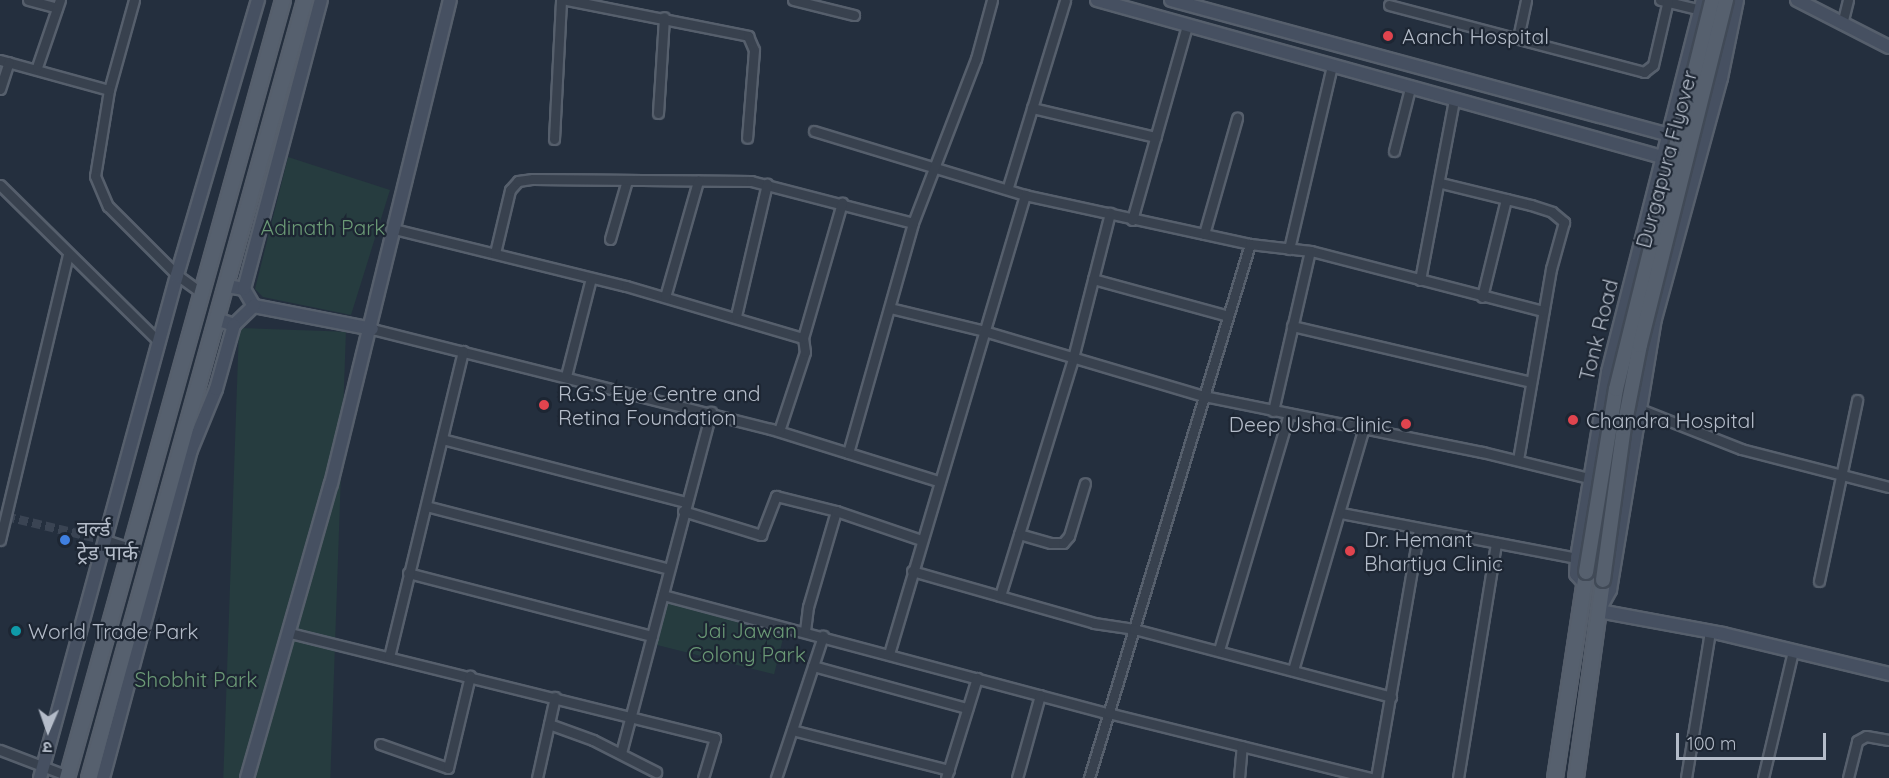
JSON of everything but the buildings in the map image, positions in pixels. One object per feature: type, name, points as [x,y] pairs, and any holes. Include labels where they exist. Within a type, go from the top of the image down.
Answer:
[{"type":"main road","points":[[67,777],[132,549],[200,291],[284,0]]},
{"type":"main road","points":[[89,778],[199,408],[219,320],[304,0]]},
{"type":"main road","name":"Durgapura Flyover","points":[[1586,578],[1616,389],[1712,0]]},
{"type":"main road","name":"Durgapura Flyover","points":[[1599,611],[1624,427],[1640,345],[1726,0]]},
{"type":"main road","name":"Tonk Road","points":[[1555,778],[1586,578]]},
{"type":"main road","points":[[1576,778],[1599,611]]},
{"type":"street","points":[[28,0],[58,4],[37,67]]},
{"type":"street","points":[[134,0],[109,90],[96,158],[99,191],[108,206],[177,275],[200,291]]},
{"type":"street","points":[[41,773],[177,275],[258,0]]},
{"type":"street","points":[[321,0],[244,289],[254,306],[372,329],[711,412],[938,481]]},
{"type":"street","points":[[247,778],[290,633],[372,329],[450,0]]},
{"type":"street","points":[[554,139],[561,0]]},
{"type":"street","points":[[567,0],[664,17],[748,36],[754,50],[747,138]]},
{"type":"street","points":[[793,0],[854,15]]},
{"type":"street","points":[[848,453],[913,223],[976,59],[992,0]]},
{"type":"street","points":[[1008,187],[1065,0]]},
{"type":"street","points":[[1097,0],[1663,159],[1696,166]]},
{"type":"street","points":[[1171,0],[1670,136],[1701,142]]},
{"type":"street","points":[[1518,38],[1526,0]]},
{"type":"street","points":[[1737,0],[1721,78],[1701,142],[1652,330],[1637,408],[1610,590],[1599,611],[1710,632],[1889,674]]},
{"type":"street","points":[[1797,0],[1889,47]]},
{"type":"street","points":[[1842,24],[1848,0]]},
{"type":"street","points":[[1389,5],[1648,72],[1665,1],[1702,5]]},
{"type":"street","name":"Tonk Road","points":[[1586,578],[1576,574],[1576,558],[1589,478],[1621,322],[1702,5]]},
{"type":"street","points":[[658,113],[664,17]]},
{"type":"street","points":[[1132,220],[1187,25]]},
{"type":"street","points":[[0,89],[5,61],[37,67],[109,90]]},
{"type":"street","points":[[1289,249],[1332,66]]},
{"type":"street","points":[[1394,151],[1410,88]]},
{"type":"street","points":[[1420,280],[1441,183],[1454,100]]},
{"type":"street","points":[[1032,108],[1156,137]]},
{"type":"street","points":[[1204,234],[1237,118]]},
{"type":"street","points":[[814,131],[1008,187],[1025,195],[1250,244],[1310,251],[1543,311]]},
{"type":"street","points":[[495,253],[510,190],[518,181],[627,180],[766,184],[913,223]]},
{"type":"street","points":[[610,239],[627,180]]},
{"type":"street","points":[[665,297],[698,181]]},
{"type":"street","points":[[1441,183],[1552,212],[1564,222],[1543,311],[1518,460]]},
{"type":"street","points":[[736,316],[766,184]]},
{"type":"street","points":[[1,189],[159,342]]},
{"type":"street","points":[[889,654],[938,481],[1025,195]]},
{"type":"street","points":[[1482,297],[1506,199]]},
{"type":"street","points":[[779,431],[805,352],[803,338],[842,203]]},
{"type":"street","points":[[1000,596],[1073,358],[1110,213]]},
{"type":"street","points":[[394,229],[665,297],[736,316],[803,338]]},
{"type":"street","points":[[1089,778],[1250,244]]},
{"type":"street","points":[[1273,411],[1310,251]]},
{"type":"street","points":[[0,540],[3,515],[68,255]]},
{"type":"street","points":[[566,376],[591,278]]},
{"type":"street","points":[[1093,279],[1228,316]]},
{"type":"street","points":[[228,286],[244,289]]},
{"type":"street","points":[[103,778],[191,450],[199,408],[216,389],[234,325],[254,306]]},
{"type":"street","points":[[890,308],[984,331],[1204,396],[1518,460],[1589,478]]},
{"type":"street","points":[[219,320],[234,325]]},
{"type":"street","points":[[1621,322],[1652,330]]},
{"type":"street","points":[[1292,327],[1531,382]]},
{"type":"street","points":[[389,657],[463,351]]},
{"type":"street","points":[[1819,580],[1857,400]]},
{"type":"street","points":[[1637,408],[1741,449],[1889,487]]},
{"type":"street","points":[[621,753],[684,507],[711,412]]},
{"type":"street","points":[[1219,650],[1289,414]]},
{"type":"street","points":[[1293,670],[1341,513],[1363,430]]},
{"type":"street","points":[[442,439],[684,507],[761,535],[776,496],[836,511],[921,540]]},
{"type":"street","points":[[1019,534],[1051,543],[1063,543],[1069,536],[1085,483]]},
{"type":"street","points":[[426,506],[669,569]]},
{"type":"street","points":[[804,631],[836,511]]},
{"type":"street","points":[[1341,513],[1576,558]]},
{"type":"street","points":[[1376,778],[1419,529]]},
{"type":"street","points":[[105,540],[132,549]]},
{"type":"street","points":[[1458,778],[1496,544]]},
{"type":"street","points":[[912,571],[1094,623],[1134,629],[1219,650],[1390,697]]},
{"type":"street","points":[[408,573],[652,636]]},
{"type":"street","points":[[663,595],[1108,713],[1371,778]]},
{"type":"street","points":[[1686,778],[1710,632]]},
{"type":"street","points":[[290,633],[632,715],[715,738],[703,778]]},
{"type":"street","points":[[776,778],[824,636]]},
{"type":"street","points":[[1763,778],[1793,651]]},
{"type":"street","points":[[813,666],[967,708]]},
{"type":"street","points":[[380,744],[448,768],[470,676]]},
{"type":"street","points":[[792,730],[947,774],[977,678]]},
{"type":"street","points":[[1017,778],[1040,695]]},
{"type":"street","points":[[537,778],[555,697]]},
{"type":"street","points":[[549,724],[621,753],[656,772]]},
{"type":"street","points":[[1848,778],[1857,741],[1866,736],[1889,740]]},
{"type":"street","points":[[1239,778],[1242,746]]},
{"type":"street","points":[[0,750],[41,773],[67,777]]},
{"type":"green space","name":"Adinath Park","points":[[288,157],[390,190],[351,315],[263,297],[255,289]]},
{"type":"green space","points":[[239,328],[346,332],[330,778],[223,778]]},
{"type":"green space","name":"Jai Jawan Colony Park","points":[[663,595],[786,626],[774,674],[651,644]]},
{"type":"tunnel","points":[[6,516],[105,540]]},
{"type":"place","name":"Aanch Hospital","points":[[1388,36]]},
{"type":"place","name":"R.G.S Eye Centre and Retina Foundation","points":[[544,405]]},
{"type":"place","name":"Chandra Hospital","points":[[1573,420]]},
{"type":"place","name":"Deep Usha Clinic","points":[[1406,424]]},
{"type":"place","name":"वर्ल्ड ट्रेड पार्क","points":[[65,540]]},
{"type":"place","name":"Dr. Hemant Bhartiya Clinic","points":[[1350,551]]},
{"type":"place","name":"World Trade Park","points":[[16,631]]},
{"type":"park label","name":"Shobhit Park","points":[[196,679]]}]
